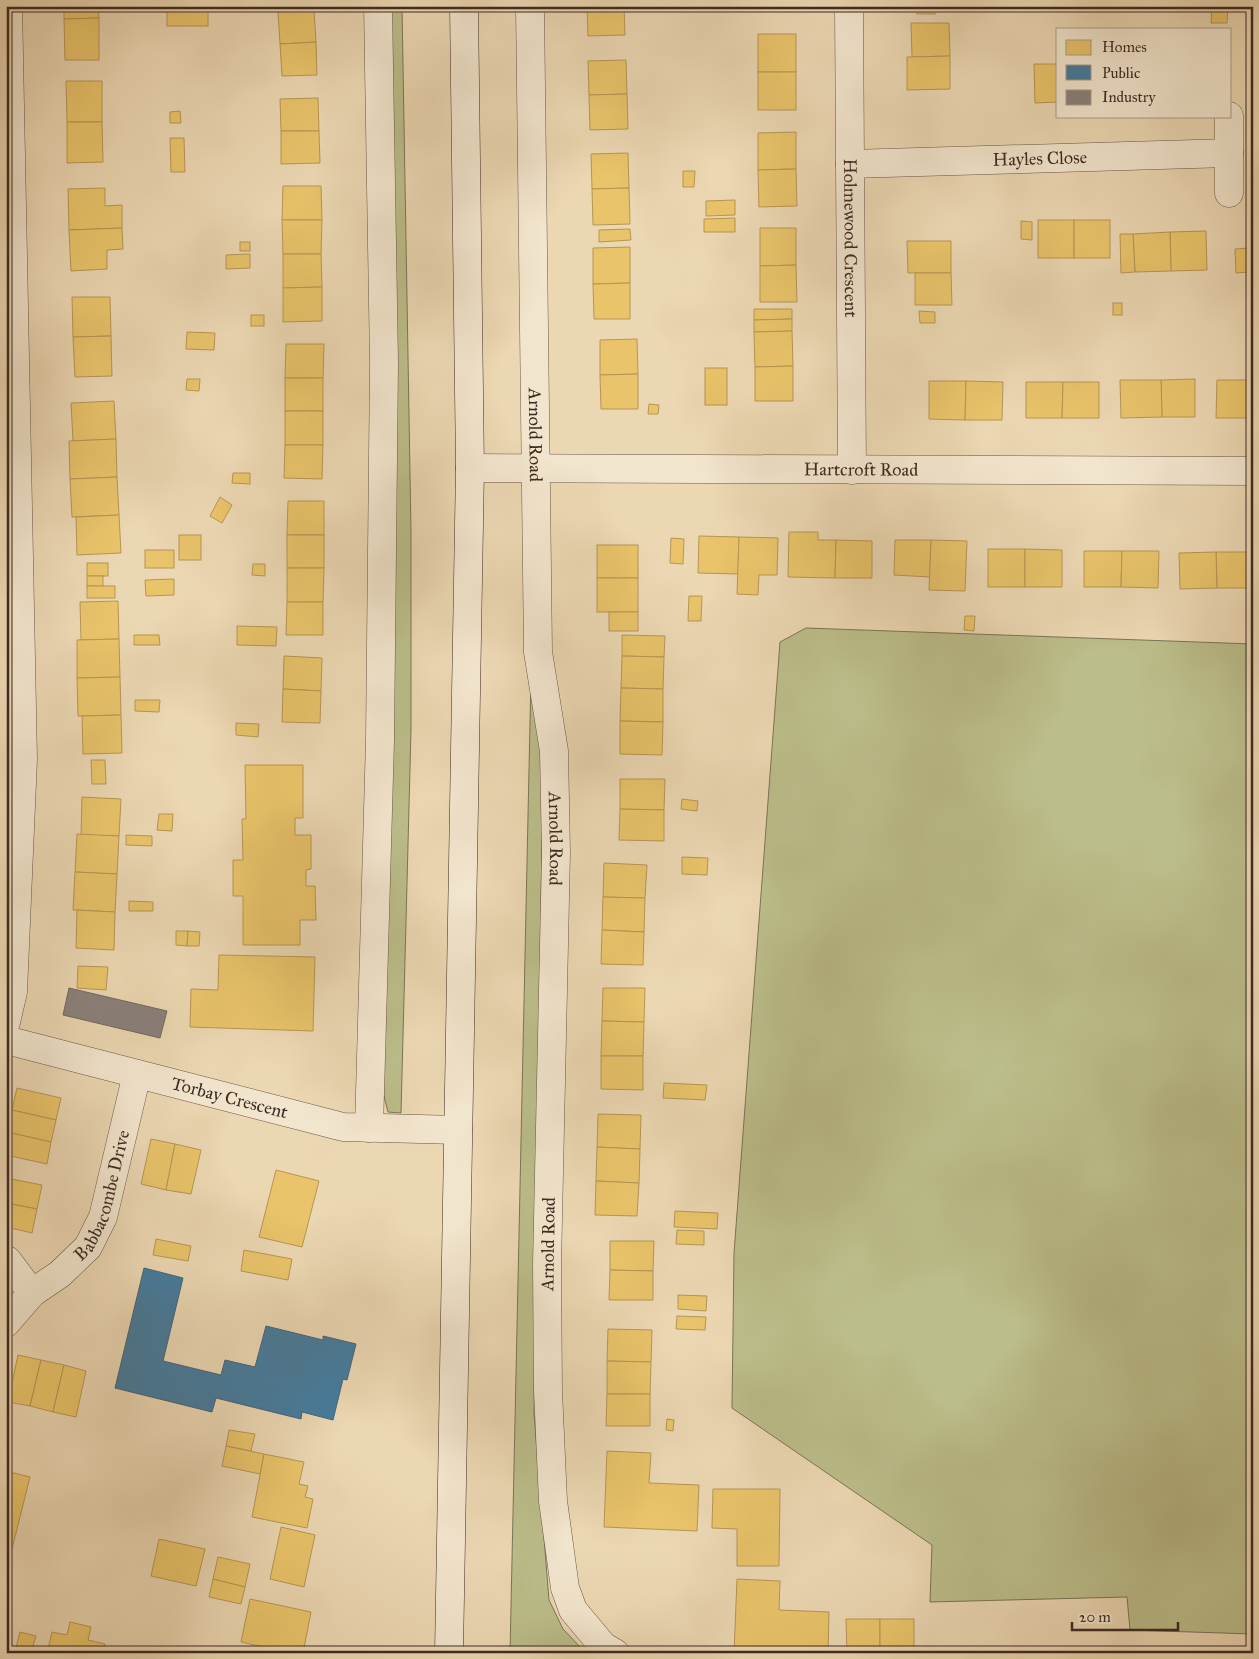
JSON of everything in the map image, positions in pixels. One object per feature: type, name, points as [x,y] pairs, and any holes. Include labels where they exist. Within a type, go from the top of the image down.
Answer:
[{"type":"street","points":[[6,1022],[13,992],[23,758],[8,6]]},
{"type":"street","points":[[369,1128],[380,740],[384,363],[378,6]]},
{"type":"street","points":[[449,1653],[470,468],[464,6]]},
{"type":"street","name":"Arnold Road","points":[[530,6],[538,652],[554,751],[555,863],[547,1265],[548,1391],[553,1501],[565,1588],[573,1610],[603,1646],[615,1653]]},
{"type":"street","name":"Holmewood Crescent","points":[[849,6],[852,470]]},
{"type":"street","points":[[1229,118],[1229,193]]},
{"type":"street","name":"Hayles Close","points":[[850,164],[1229,153]]},
{"type":"street","name":"Hartcroft Road","points":[[470,468],[1253,471]]},
{"type":"street","name":"Torbay Crescent","points":[[6,1040],[344,1126],[458,1130]]},
{"type":"street","name":"Babbacombe Drive","points":[[6,1322],[32,1293],[60,1274],[88,1247],[103,1217],[137,1074]]},
{"type":"street","points":[[7,1260],[32,1293]]},
{"type":"green space","points":[[382,6],[402,6],[411,532],[411,730],[401,1113],[388,1112],[381,1084]]},
{"type":"green space","points":[[806,628],[1253,644],[1253,1634],[1130,1630],[1127,1597],[930,1602],[932,1545],[732,1408],[734,1253],[780,642]]},
{"type":"green space","points":[[531,677],[543,758],[534,1413],[549,1600],[563,1629],[586,1653],[510,1653]]},
{"type":"building: Homes","points":[[64,6],[98,6],[99,18],[64,19]]},
{"type":"building: Homes","points":[[167,6],[208,6],[208,26],[167,26]]},
{"type":"building: Homes","points":[[587,6],[624,6],[625,35],[588,36]]},
{"type":"building: Homes","points":[[757,6],[796,6],[796,12],[757,11]]},
{"type":"building: Homes","points":[[917,6],[935,6],[935,14],[917,14]]},
{"type":"building: Homes","points":[[1212,6],[1228,6],[1227,23],[1211,23]]},
{"type":"building: Homes","points":[[314,10],[316,42],[280,44],[278,12]]},
{"type":"building: Homes","points":[[99,18],[99,60],[65,60],[64,19]]},
{"type":"building: Homes","points":[[911,23],[949,23],[950,56],[912,57]]},
{"type":"building: Homes","points":[[758,34],[796,34],[796,72],[758,72]]},
{"type":"building: Homes","points":[[316,42],[317,75],[282,76],[280,44]]},
{"type":"building: Homes","points":[[950,56],[950,89],[907,90],[907,57]]},
{"type":"building: Homes","points":[[626,60],[627,94],[589,95],[588,61]]},
{"type":"building: Homes","points":[[1034,64],[1056,64],[1056,102],[1035,103]]},
{"type":"building: Homes","points":[[758,72],[796,72],[796,110],[758,110]]},
{"type":"building: Homes","points":[[66,81],[102,81],[102,122],[67,122]]},
{"type":"building: Homes","points":[[627,94],[628,129],[590,130],[589,95]]},
{"type":"building: Homes","points":[[318,98],[319,131],[281,131],[280,99]]},
{"type":"building: Homes","points":[[180,111],[181,123],[170,123],[170,112]]},
{"type":"building: Homes","points":[[67,122],[102,122],[103,162],[67,163]]},
{"type":"building: Homes","points":[[281,131],[319,131],[320,163],[281,164]]},
{"type":"building: Homes","points":[[796,132],[796,169],[758,170],[758,133]]},
{"type":"building: Homes","points":[[170,138],[184,138],[185,172],[171,172]]},
{"type":"building: Homes","points":[[628,153],[629,188],[592,189],[591,154]]},
{"type":"building: Homes","points":[[796,169],[797,206],[759,207],[758,170]]},
{"type":"building: Homes","points":[[683,171],[695,171],[694,187],[683,187]]},
{"type":"building: Homes","points":[[283,186],[321,186],[322,220],[282,220]]},
{"type":"building: Homes","points":[[105,188],[105,206],[122,205],[122,228],[69,230],[68,189]]},
{"type":"building: Homes","points":[[629,188],[630,224],[593,225],[592,189]]},
{"type":"building: Homes","points":[[735,200],[735,215],[706,216],[706,201]]},
{"type":"building: Homes","points":[[735,218],[735,232],[704,232],[704,219]]},
{"type":"building: Homes","points":[[282,220],[322,220],[321,254],[283,254]]},
{"type":"building: Homes","points":[[1038,220],[1074,220],[1074,258],[1038,258]]},
{"type":"building: Homes","points":[[1074,220],[1110,220],[1110,258],[1074,258]]},
{"type":"building: Homes","points":[[1021,221],[1032,222],[1032,240],[1021,239]]},
{"type":"building: Homes","points":[[122,228],[123,249],[107,250],[107,269],[71,271],[69,230]]},
{"type":"building: Homes","points":[[760,228],[796,228],[796,265],[760,266]]},
{"type":"building: Homes","points":[[630,229],[631,240],[599,242],[599,230]]},
{"type":"building: Homes","points":[[1206,231],[1207,270],[1171,271],[1170,232]]},
{"type":"building: Homes","points":[[1170,232],[1171,271],[1135,272],[1133,234]]},
{"type":"building: Homes","points":[[1120,234],[1133,234],[1135,272],[1121,273]]},
{"type":"building: Homes","points":[[907,241],[951,241],[951,273],[908,273]]},
{"type":"building: Homes","points":[[240,242],[250,242],[250,251],[240,251]]},
{"type":"building: Homes","points":[[630,247],[630,283],[593,284],[593,248]]},
{"type":"building: Homes","points":[[1248,248],[1249,272],[1236,273],[1235,249]]},
{"type":"building: Homes","points":[[250,254],[250,268],[226,269],[226,255]]},
{"type":"building: Homes","points":[[283,254],[321,254],[322,287],[283,288]]},
{"type":"building: Homes","points":[[796,265],[797,302],[760,302],[760,266]]},
{"type":"building: Homes","points":[[915,273],[951,273],[952,305],[915,305]]},
{"type":"building: Homes","points":[[630,283],[630,319],[594,319],[593,284]]},
{"type":"building: Homes","points":[[322,287],[322,321],[283,322],[283,288]]},
{"type":"building: Homes","points":[[72,297],[110,297],[111,336],[73,337]]},
{"type":"building: Homes","points":[[1113,303],[1122,303],[1122,315],[1113,315]]},
{"type":"building: Homes","points":[[754,309],[792,309],[792,319],[754,320]]},
{"type":"building: Homes","points":[[919,311],[935,312],[935,323],[920,323]]},
{"type":"building: Homes","points":[[251,315],[264,315],[264,326],[251,326]]},
{"type":"building: Homes","points":[[792,319],[792,331],[754,332],[754,320]]},
{"type":"building: Homes","points":[[792,331],[793,366],[755,367],[754,332]]},
{"type":"building: Homes","points":[[187,332],[215,333],[214,350],[186,349]]},
{"type":"building: Homes","points":[[111,336],[112,376],[75,377],[73,337]]},
{"type":"building: Homes","points":[[637,339],[638,374],[600,375],[600,340]]},
{"type":"building: Homes","points":[[286,344],[324,344],[323,378],[285,378]]},
{"type":"building: Homes","points":[[793,366],[793,401],[755,401],[755,367]]},
{"type":"building: Homes","points":[[705,368],[727,368],[727,405],[705,405]]},
{"type":"building: Homes","points":[[638,374],[638,409],[601,409],[600,375]]},
{"type":"building: Homes","points":[[285,378],[323,378],[323,411],[285,411]]},
{"type":"building: Homes","points":[[187,379],[200,379],[199,391],[186,390]]},
{"type":"building: Homes","points":[[1195,379],[1195,417],[1162,417],[1161,380]]},
{"type":"building: Homes","points":[[1120,380],[1161,380],[1162,417],[1121,418]]},
{"type":"building: Homes","points":[[1217,380],[1253,380],[1253,418],[1216,418]]},
{"type":"building: Homes","points":[[929,381],[966,381],[965,420],[929,419]]},
{"type":"building: Homes","points":[[966,381],[1003,382],[1002,420],[965,420]]},
{"type":"building: Homes","points":[[1026,382],[1063,382],[1062,418],[1026,418]]},
{"type":"building: Homes","points":[[1063,382],[1099,382],[1099,418],[1062,418]]},
{"type":"building: Homes","points":[[114,401],[116,439],[73,441],[71,403]]},
{"type":"building: Homes","points":[[649,404],[659,405],[658,414],[648,414]]},
{"type":"building: Homes","points":[[285,411],[323,411],[323,445],[285,445]]},
{"type":"building: Homes","points":[[116,439],[117,477],[70,479],[69,441]]},
{"type":"building: Homes","points":[[285,445],[323,445],[322,479],[284,478]]},
{"type":"building: Homes","points":[[233,473],[250,473],[250,484],[232,483]]},
{"type":"building: Homes","points":[[117,477],[119,515],[72,517],[70,479]]},
{"type":"building: Homes","points":[[220,497],[232,505],[222,523],[210,516]]},
{"type":"building: Homes","points":[[288,501],[324,501],[324,535],[287,535]]},
{"type":"building: Homes","points":[[119,515],[121,553],[77,555],[76,517]]},
{"type":"building: Homes","points":[[789,532],[818,532],[818,540],[836,540],[835,578],[788,577]]},
{"type":"building: Homes","points":[[179,535],[201,535],[201,560],[179,560]]},
{"type":"building: Homes","points":[[287,535],[324,535],[324,568],[287,568]]},
{"type":"building: Homes","points":[[699,536],[739,537],[738,574],[698,573]]},
{"type":"building: Homes","points":[[739,537],[778,538],[777,575],[759,575],[758,595],[737,594]]},
{"type":"building: Homes","points":[[671,538],[684,539],[683,564],[670,563]]},
{"type":"building: Homes","points":[[836,540],[872,541],[872,578],[835,578]]},
{"type":"building: Homes","points":[[895,540],[931,540],[930,577],[894,575]]},
{"type":"building: Homes","points":[[931,540],[967,541],[965,591],[929,590]]},
{"type":"building: Homes","points":[[597,545],[638,545],[638,578],[597,578]]},
{"type":"building: Homes","points":[[988,549],[1025,549],[1025,587],[988,587]]},
{"type":"building: Homes","points":[[1025,549],[1062,550],[1062,587],[1025,587]]},
{"type":"building: Homes","points":[[145,550],[174,550],[174,568],[145,568]]},
{"type":"building: Homes","points":[[1084,551],[1122,551],[1121,587],[1084,587]]},
{"type":"building: Homes","points":[[1122,551],[1159,551],[1158,588],[1121,587]]},
{"type":"building: Homes","points":[[1216,552],[1253,552],[1253,588],[1217,588]]},
{"type":"building: Homes","points":[[1216,552],[1217,588],[1180,589],[1179,553]]},
{"type":"building: Homes","points":[[87,563],[108,563],[108,576],[87,576]]},
{"type":"building: Homes","points":[[253,564],[265,564],[265,576],[252,575]]},
{"type":"building: Homes","points":[[287,568],[324,568],[323,602],[287,602]]},
{"type":"building: Homes","points":[[87,576],[103,576],[103,586],[87,586]]},
{"type":"building: Homes","points":[[597,578],[638,578],[638,612],[597,612]]},
{"type":"building: Homes","points":[[174,579],[174,595],[146,596],[145,580]]},
{"type":"building: Homes","points":[[87,586],[115,586],[115,598],[87,598]]},
{"type":"building: Homes","points":[[689,596],[702,596],[701,621],[688,621]]},
{"type":"building: Homes","points":[[118,601],[119,639],[81,640],[80,602]]},
{"type":"building: Homes","points":[[287,602],[323,602],[323,635],[286,635]]},
{"type":"building: Homes","points":[[609,612],[638,612],[638,631],[609,631]]},
{"type":"building: Homes","points":[[965,616],[975,616],[974,631],[964,630]]},
{"type":"building: Homes","points":[[237,626],[277,627],[276,646],[237,645]]},
{"type":"building: Homes","points":[[134,635],[159,635],[160,645],[134,645]]},
{"type":"building: Homes","points":[[622,635],[665,636],[664,657],[622,656]]},
{"type":"building: Homes","points":[[119,639],[120,677],[77,678],[77,640]]},
{"type":"building: Homes","points":[[284,656],[322,658],[321,691],[283,689]]},
{"type":"building: Homes","points":[[622,656],[664,657],[663,689],[621,688]]},
{"type":"building: Homes","points":[[120,677],[121,715],[78,716],[77,678]]},
{"type":"building: Homes","points":[[621,688],[663,689],[663,722],[620,721]]},
{"type":"building: Homes","points":[[283,689],[321,691],[320,723],[282,722]]},
{"type":"building: Homes","points":[[135,700],[160,700],[159,712],[135,711]]},
{"type":"building: Homes","points":[[121,715],[122,753],[83,754],[82,716]]},
{"type":"building: Homes","points":[[620,721],[663,722],[662,755],[620,754]]},
{"type":"building: Homes","points":[[236,723],[259,724],[258,737],[236,735]]},
{"type":"building: Homes","points":[[91,760],[105,760],[106,784],[92,784]]},
{"type":"building: Homes","points":[[245,765],[303,765],[303,818],[295,818],[295,835],[311,835],[311,869],[306,870],[306,886],[315,886],[316,920],[300,920],[300,945],[243,945],[243,896],[233,896],[233,860],[243,860],[242,819],[246,819]]},
{"type":"building: Homes","points":[[620,779],[665,779],[664,810],[620,809]]},
{"type":"building: Homes","points":[[82,797],[121,799],[119,836],[81,835]]},
{"type":"building: Homes","points":[[682,799],[698,801],[697,811],[681,809]]},
{"type":"building: Homes","points":[[620,809],[664,810],[664,841],[619,840]]},
{"type":"building: Homes","points":[[159,814],[173,814],[172,831],[157,830]]},
{"type":"building: Homes","points":[[77,834],[119,836],[117,874],[75,872]]},
{"type":"building: Homes","points":[[126,835],[152,836],[152,846],[126,845]]},
{"type":"building: Homes","points":[[682,857],[708,858],[707,875],[682,874]]},
{"type":"building: Homes","points":[[604,863],[647,865],[645,898],[603,897]]},
{"type":"building: Homes","points":[[75,872],[117,874],[115,912],[73,910]]},
{"type":"building: Homes","points":[[603,897],[645,898],[644,932],[602,930]]},
{"type":"building: Homes","points":[[129,901],[153,902],[153,911],[129,911]]},
{"type":"building: Homes","points":[[77,910],[115,912],[114,950],[76,948]]},
{"type":"building: Homes","points":[[602,930],[644,932],[643,965],[601,964]]},
{"type":"building: Homes","points":[[176,931],[188,931],[187,946],[176,945]]},
{"type":"building: Homes","points":[[188,931],[200,932],[199,946],[187,946]]},
{"type":"building: Homes","points":[[219,955],[315,957],[313,1031],[190,1027],[191,989],[218,990]]},
{"type":"building: Homes","points":[[78,966],[108,967],[106,990],[77,988]]},
{"type":"building: Homes","points":[[603,988],[645,988],[644,1022],[602,1021]]},
{"type":"building: Homes","points":[[602,1021],[644,1022],[643,1056],[601,1056]]},
{"type":"building: Homes","points":[[601,1056],[643,1056],[643,1090],[601,1089]]},
{"type":"building: Homes","points":[[664,1083],[707,1085],[705,1100],[663,1098]]},
{"type":"building: Homes","points":[[17,1088],[61,1098],[56,1120],[12,1110]]},
{"type":"building: Homes","points":[[12,1110],[56,1120],[51,1142],[7,1132]]},
{"type":"building: Homes","points":[[598,1114],[641,1115],[640,1149],[597,1147]]},
{"type":"building: Homes","points":[[7,1132],[51,1142],[47,1164],[6,1155]]},
{"type":"building: Homes","points":[[151,1139],[175,1144],[166,1190],[141,1184]]},
{"type":"building: Homes","points":[[175,1144],[201,1150],[191,1194],[166,1190]]},
{"type":"building: Homes","points":[[597,1147],[640,1149],[639,1183],[596,1181]]},
{"type":"building: Homes","points":[[276,1170],[319,1181],[302,1247],[259,1237]]},
{"type":"building: Homes","points":[[6,1178],[42,1185],[37,1209],[6,1203]]},
{"type":"building: Homes","points":[[596,1181],[639,1183],[637,1216],[595,1215]]},
{"type":"building: Homes","points":[[6,1203],[37,1209],[32,1233],[6,1227]]},
{"type":"building: Homes","points":[[675,1211],[718,1213],[717,1229],[674,1227]]},
{"type":"building: Homes","points":[[677,1230],[704,1231],[704,1245],[676,1244]]},
{"type":"building: Homes","points":[[156,1239],[191,1246],[188,1261],[153,1255]]},
{"type":"building: Homes","points":[[610,1241],[654,1241],[653,1271],[610,1270]]},
{"type":"building: Homes","points":[[244,1250],[292,1259],[288,1280],[241,1271]]},
{"type":"building: Homes","points":[[610,1270],[653,1271],[653,1300],[609,1300]]},
{"type":"building: Homes","points":[[678,1295],[707,1296],[706,1311],[678,1309]]},
{"type":"building: Homes","points":[[677,1316],[706,1317],[705,1330],[676,1329]]},
{"type":"building: Homes","points":[[608,1329],[652,1330],[651,1362],[607,1361]]},
{"type":"building: Homes","points":[[18,1355],[41,1360],[30,1406],[8,1402]]},
{"type":"building: Homes","points":[[41,1360],[64,1365],[53,1412],[30,1406]]},
{"type":"building: Homes","points":[[607,1361],[651,1362],[650,1394],[607,1394]]},
{"type":"building: Homes","points":[[64,1365],[86,1371],[76,1417],[53,1412]]},
{"type":"building: Homes","points":[[607,1394],[650,1394],[650,1426],[606,1426]]},
{"type":"building: Homes","points":[[667,1419],[674,1420],[673,1431],[666,1430]]},
{"type":"building: Homes","points":[[229,1430],[255,1434],[251,1451],[226,1446]]},
{"type":"building: Homes","points":[[226,1446],[264,1454],[260,1474],[222,1466]]},
{"type":"building: Homes","points":[[607,1451],[651,1453],[649,1483],[699,1485],[697,1531],[604,1527]]},
{"type":"building: Homes","points":[[264,1454],[304,1462],[299,1484],[308,1486],[305,1497],[313,1499],[307,1528],[252,1517]]},
{"type":"building: Homes","points":[[6,1471],[30,1477],[6,1573]]},
{"type":"building: Homes","points":[[713,1489],[780,1489],[779,1566],[737,1566],[737,1529],[712,1528]]},
{"type":"building: Homes","points":[[281,1527],[315,1535],[304,1587],[270,1579]]},
{"type":"building: Homes","points":[[159,1539],[205,1549],[196,1586],[151,1576]]},
{"type":"building: Homes","points":[[218,1557],[250,1564],[245,1587],[213,1579]]},
{"type":"building: Homes","points":[[213,1579],[245,1587],[241,1604],[209,1597]]},
{"type":"building: Homes","points":[[737,1579],[780,1581],[779,1610],[829,1612],[828,1653],[734,1653]]},
{"type":"building: Homes","points":[[250,1599],[311,1612],[303,1653],[290,1653],[241,1642]]},
{"type":"building: Homes","points":[[846,1619],[880,1619],[880,1653],[847,1653]]},
{"type":"building: Homes","points":[[880,1619],[914,1619],[914,1653],[880,1653]]},
{"type":"building: Homes","points":[[70,1622],[91,1627],[88,1640],[105,1644],[103,1653],[47,1653],[52,1632],[67,1635]]},
{"type":"building: Homes","points":[[20,1632],[36,1636],[31,1653],[15,1651]]},
{"type":"building: Public","points":[[144,1268],[183,1278],[163,1361],[221,1375],[225,1360],[255,1367],[266,1326],[323,1340],[323,1336],[356,1344],[347,1380],[343,1379],[333,1420],[302,1412],[301,1419],[216,1398],[212,1412],[115,1388]]},
{"type":"building: Industry","points":[[69,988],[167,1011],[160,1038],[63,1015]]}]
